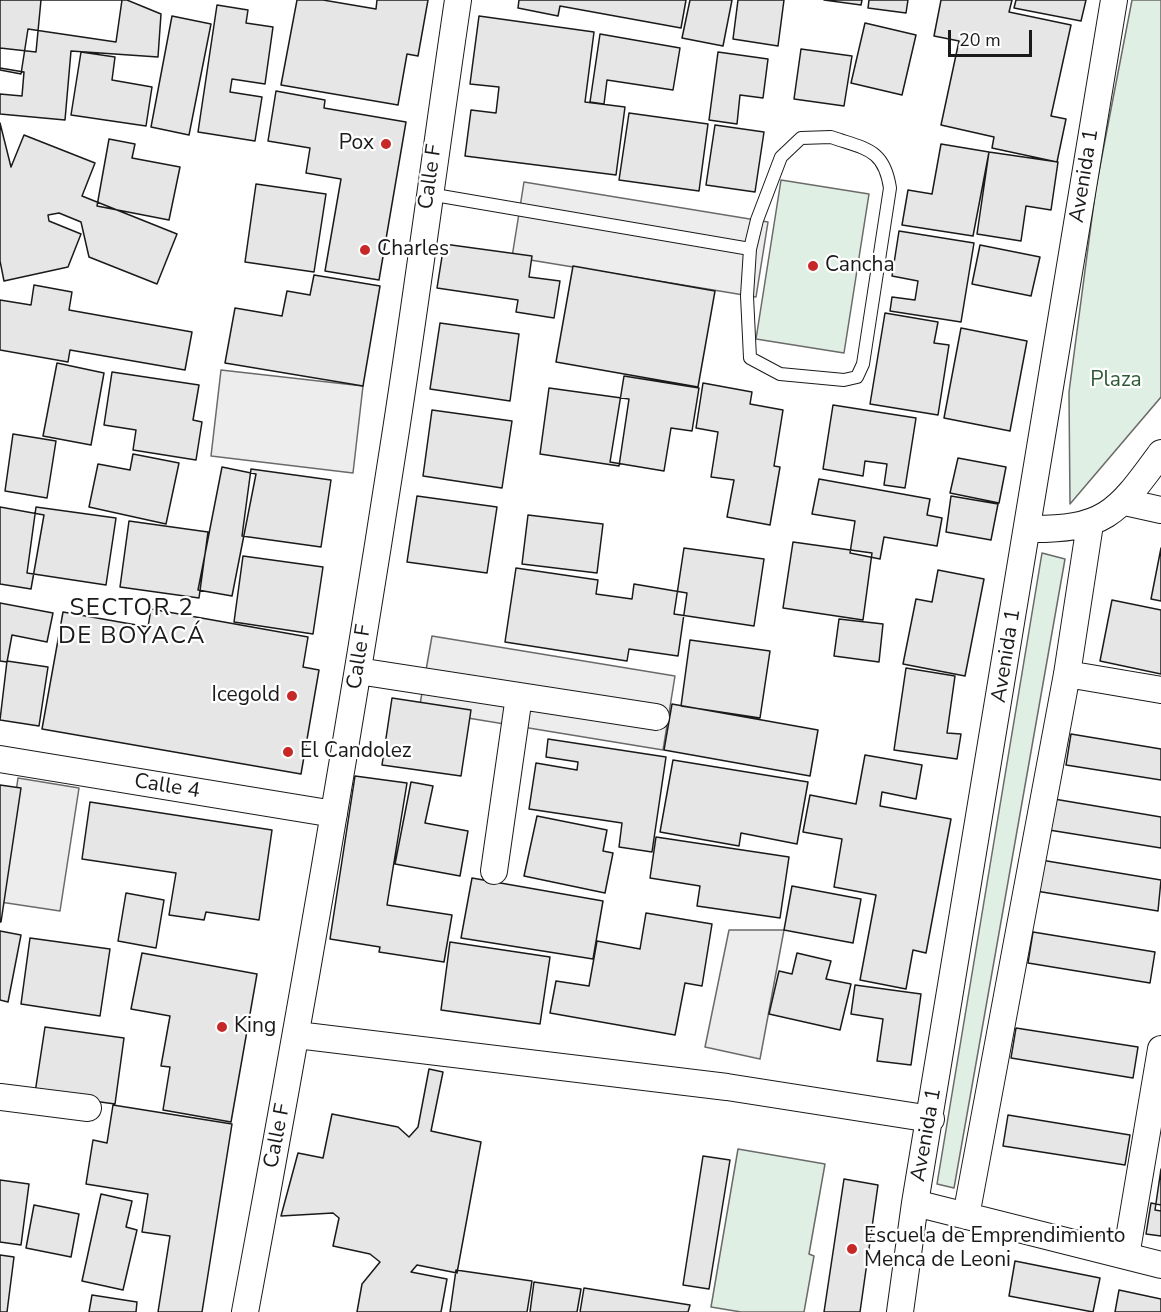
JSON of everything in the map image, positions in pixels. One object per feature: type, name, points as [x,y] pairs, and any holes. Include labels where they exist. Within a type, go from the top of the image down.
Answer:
[{"type":"street","name":"Calle F","points":[[245,1312],[297,1035],[358,672],[395,439],[458,0]]},
{"type":"street","name":"Avenida 1","points":[[901,1312],[915,1203],[931,1119],[1114,0]]},
{"type":"street","points":[[1027,529],[1059,530],[1090,524],[1125,502],[1161,453]]},
{"type":"street","points":[[1125,502],[1161,510]]},
{"type":"street","points":[[966,1216],[1066,674],[1090,524]]},
{"type":"street","points":[[358,672],[656,717]]},
{"type":"street","points":[[1066,674],[1161,690]]},
{"type":"street","points":[[494,871],[519,696]]},
{"type":"street","name":"Calle 4","points":[[0,759],[334,814]]},
{"type":"street","points":[[297,1035],[727,1087],[931,1119]]},
{"type":"street","points":[[1126,1256],[1161,1049]]},
{"type":"street","points":[[0,1097],[88,1108]]},
{"type":"street","points":[[915,1203],[1161,1265]]},
{"type":"lane","points":[[831,137],[874,153],[887,167],[890,188],[863,364],[856,377],[843,380],[780,374],[750,358],[747,296],[750,249],[757,220],[781,157],[801,138],[831,137]]},
{"type":"lane","points":[[429,194],[750,249]]},
{"type":"green space","name":"Plaza","points":[[1132,0],[1161,0],[1161,397],[1070,504],[1069,392],[1096,187]]},
{"type":"green space","name":"Cancha","points":[[781,180],[869,194],[844,353],[756,339]]},
{"type":"green space","points":[[1042,553],[1065,559],[954,1188],[937,1184]]},
{"type":"green space","points":[[738,1149],[825,1164],[809,1254],[814,1256],[804,1312],[741,1312],[711,1307]]},
{"type":"shaded area","points":[[524,182],[768,222],[756,297],[512,257]]},
{"type":"shaded area","points":[[221,370],[363,386],[353,473],[211,456]]},
{"type":"shaded area","points":[[432,636],[675,676],[663,750],[419,710]]},
{"type":"shaded area","points":[[18,778],[79,788],[60,911],[0,902]]},
{"type":"shaded area","points":[[729,930],[784,930],[760,1059],[705,1047]]},
{"type":"building","points":[[0,0],[122,0],[116,42],[28,29],[21,74],[0,70]]},
{"type":"building","points":[[41,0],[127,0],[161,14],[158,57],[71,51],[65,120],[0,114],[0,94],[22,96],[24,72],[0,68],[0,48],[36,52]]},
{"type":"building","points":[[297,0],[323,0],[376,9],[377,0],[428,0],[418,56],[407,54],[398,105],[281,85]]},
{"type":"building","points":[[519,0],[686,0],[681,28],[560,6],[558,16],[518,8]]},
{"type":"building","points":[[690,0],[732,0],[723,46],[682,38]]},
{"type":"building","points":[[738,0],[784,0],[778,46],[733,39]]},
{"type":"building","points":[[824,0],[862,0],[861,5]]},
{"type":"building","points":[[869,0],[908,0],[906,13],[868,8]]},
{"type":"building","points":[[941,0],[1012,0],[1009,12],[1071,25],[1051,116],[1066,119],[1057,162],[992,148],[994,137],[941,125],[959,41],[934,36]]},
{"type":"building","points":[[1016,0],[1086,0],[1081,21],[1014,8]]},
{"type":"building","points":[[217,5],[248,10],[246,23],[273,27],[265,84],[232,79],[230,92],[262,97],[255,141],[198,132]]},
{"type":"building","points":[[172,16],[211,24],[189,135],[151,127]]},
{"type":"building","points":[[479,16],[594,32],[585,102],[625,107],[616,175],[465,156],[471,110],[496,113],[499,87],[470,84]]},
{"type":"building","points":[[865,23],[916,35],[902,95],[851,83]]},
{"type":"building","points":[[600,34],[680,48],[673,90],[607,80],[604,104],[590,102]]},
{"type":"building","points":[[801,49],[852,56],[844,106],[794,99]]},
{"type":"building","points":[[81,52],[115,57],[112,80],[152,87],[146,126],[71,115]]},
{"type":"building","points":[[718,52],[768,59],[763,98],[740,95],[737,124],[709,120]]},
{"type":"building","points":[[276,91],[325,100],[324,108],[406,122],[379,280],[325,271],[341,179],[306,173],[310,148],[268,141]]},
{"type":"building","points":[[629,113],[708,124],[699,191],[619,180]]},
{"type":"building","points":[[0,123],[11,167],[24,135],[95,163],[82,196],[177,234],[157,284],[89,257],[81,222],[59,213],[48,215],[49,221],[81,234],[68,267],[4,281],[0,261]]},
{"type":"building","points":[[715,125],[764,132],[755,192],[706,185]]},
{"type":"building","points":[[109,139],[135,144],[132,158],[180,167],[169,220],[97,206]]},
{"type":"building","points":[[941,144],[989,152],[973,236],[902,225],[908,190],[932,194]]},
{"type":"building","points":[[989,152],[1058,162],[1051,210],[1026,206],[1021,241],[977,234]]},
{"type":"building","points":[[256,184],[326,194],[314,272],[245,262]]},
{"type":"building","points":[[899,231],[974,243],[961,322],[890,311],[892,297],[915,300],[918,281],[892,276]]},
{"type":"building","points":[[444,244],[532,256],[529,277],[560,281],[554,318],[516,312],[518,300],[437,288]]},
{"type":"building","points":[[980,245],[1040,257],[1031,296],[972,284]]},
{"type":"building","points":[[573,266],[715,291],[698,387],[556,362]]},
{"type":"building","points":[[314,275],[380,286],[363,386],[225,363],[235,308],[282,316],[287,291],[310,295]]},
{"type":"building","points":[[34,285],[72,292],[69,310],[192,332],[185,370],[70,350],[68,362],[0,350],[0,300],[31,305]]},
{"type":"building","points":[[885,313],[938,322],[934,343],[949,345],[938,415],[870,404]]},
{"type":"building","points":[[440,323],[519,334],[510,401],[430,389]]},
{"type":"building","points":[[961,328],[1027,341],[1010,431],[944,418]]},
{"type":"building","points":[[57,363],[104,373],[91,445],[43,436]]},
{"type":"building","points":[[112,372],[199,385],[193,420],[202,422],[196,460],[133,450],[136,430],[104,425]]},
{"type":"building","points":[[624,376],[699,388],[692,431],[671,428],[664,471],[610,462]]},
{"type":"building","points":[[703,383],[752,392],[750,404],[783,410],[774,466],[780,467],[770,525],[727,517],[734,480],[711,477],[718,432],[696,428]]},
{"type":"building","points":[[549,388],[629,399],[619,466],[540,454]]},
{"type":"building","points":[[833,405],[916,418],[905,488],[884,485],[887,464],[865,461],[863,476],[823,469]]},
{"type":"building","points":[[432,410],[512,421],[502,488],[423,476]]},
{"type":"building","points":[[13,434],[56,441],[47,498],[5,491]]},
{"type":"building","points":[[133,454],[179,463],[166,524],[89,507],[98,464],[130,470]]},
{"type":"building","points":[[958,458],[1006,467],[999,503],[950,493]]},
{"type":"building","points":[[222,467],[256,474],[232,596],[198,590]]},
{"type":"building","points":[[251,469],[331,480],[321,547],[242,536]]},
{"type":"building","points":[[819,479],[930,499],[927,515],[942,518],[937,546],[884,537],[880,559],[850,553],[855,521],[812,514]]},
{"type":"building","points":[[417,496],[497,507],[487,573],[407,562]]},
{"type":"building","points":[[951,496],[998,504],[991,540],[946,532]]},
{"type":"building","points":[[0,507],[44,515],[31,589],[0,584]]},
{"type":"building","points":[[36,507],[116,518],[106,585],[27,573]]},
{"type":"building","points":[[528,515],[603,524],[597,573],[522,564]]},
{"type":"building","points":[[129,521],[208,532],[199,598],[120,587]]},
{"type":"building","points":[[793,542],[872,553],[863,620],[783,608]]},
{"type":"building","points":[[684,548],[764,559],[754,626],[674,614]]},
{"type":"building","points":[[1161,548],[1161,601],[1151,599]]},
{"type":"building","points":[[243,556],[323,567],[313,634],[234,622]]},
{"type":"building","points":[[516,568],[598,580],[596,594],[632,599],[634,584],[687,593],[678,656],[629,649],[627,661],[505,642]]},
{"type":"building","points":[[938,570],[984,579],[965,676],[903,664],[916,599],[932,602]]},
{"type":"building","points":[[1112,600],[1161,610],[1161,674],[1100,661]]},
{"type":"building","points":[[0,603],[53,613],[47,642],[12,635],[7,662],[0,661]]},
{"type":"building","points":[[151,609],[308,637],[303,667],[319,670],[301,774],[42,729],[63,612],[148,627]]},
{"type":"building","points":[[839,619],[883,624],[879,662],[834,656]]},
{"type":"building","points":[[690,640],[770,651],[760,718],[681,706]]},
{"type":"building","points":[[7,661],[48,667],[39,726],[0,720]]},
{"type":"building","points":[[906,668],[955,676],[947,733],[961,734],[957,759],[894,750]]},
{"type":"building","points":[[392,698],[471,710],[461,776],[382,765]]},
{"type":"building","points":[[672,704],[818,730],[810,776],[664,750]]},
{"type":"building","points":[[1071,734],[1161,749],[1161,780],[1066,765]]},
{"type":"building","points":[[548,739],[666,757],[652,852],[619,847],[622,823],[529,809],[536,763],[577,770],[578,762],[546,757]]},
{"type":"building","points":[[865,755],[922,765],[916,799],[882,792],[880,806],[951,819],[926,953],[913,950],[906,989],[860,980],[876,895],[834,887],[842,839],[803,832],[810,795],[856,804]]},
{"type":"building","points":[[673,760],[808,782],[797,844],[741,833],[739,846],[660,832]]},
{"type":"building","points":[[355,776],[407,783],[387,905],[452,915],[444,962],[379,952],[380,947],[330,939]]},
{"type":"building","points":[[411,782],[433,786],[425,823],[468,831],[460,876],[395,864]]},
{"type":"building","points":[[0,785],[21,788],[1,922],[0,922]]},
{"type":"building","points":[[1054,799],[1161,817],[1161,848],[1049,830]]},
{"type":"building","points":[[90,802],[272,830],[259,920],[206,912],[204,920],[169,915],[176,873],[82,859]]},
{"type":"building","points":[[537,816],[607,830],[603,851],[613,853],[605,893],[524,876]]},
{"type":"building","points":[[656,837],[789,857],[780,918],[697,906],[700,886],[650,878]]},
{"type":"building","points":[[1041,860],[1161,880],[1158,911],[1036,891]]},
{"type":"building","points":[[472,878],[603,901],[593,959],[461,938]]},
{"type":"building","points":[[792,886],[861,899],[853,943],[784,930]]},
{"type":"building","points":[[126,893],[164,900],[156,948],[118,941]]},
{"type":"building","points":[[646,913],[712,924],[702,986],[685,983],[675,1035],[550,1013],[556,981],[589,986],[597,941],[640,949]]},
{"type":"building","points":[[0,931],[21,935],[8,1002],[0,1000]]},
{"type":"building","points":[[1033,932],[1155,952],[1150,983],[1028,963]]},
{"type":"building","points":[[30,938],[110,949],[100,1016],[21,1004]]},
{"type":"building","points":[[450,942],[550,957],[540,1024],[441,1010]]},
{"type":"building","points":[[142,953],[257,974],[231,1122],[163,1110],[170,1067],[161,1066],[170,1016],[131,1009]]},
{"type":"building","points":[[797,953],[831,961],[826,979],[851,984],[840,1030],[769,1014],[779,971],[792,974]]},
{"type":"building","points":[[855,985],[921,994],[911,1065],[877,1061],[883,1019],[851,1014]]},
{"type":"building","points":[[45,1027],[124,1038],[115,1104],[35,1093]]},
{"type":"building","points":[[1016,1028],[1138,1047],[1133,1078],[1011,1058]]},
{"type":"building","points":[[429,1069],[443,1072],[431,1131],[481,1142],[457,1273],[417,1265],[411,1272],[447,1279],[441,1312],[357,1312],[362,1284],[380,1262],[370,1254],[333,1246],[339,1218],[333,1213],[281,1216],[298,1153],[323,1158],[332,1114],[398,1127],[409,1137],[418,1127]]},
{"type":"building","points":[[113,1105],[232,1124],[202,1312],[158,1312],[170,1236],[142,1232],[148,1194],[86,1184],[93,1140],[107,1143]]},
{"type":"building","points":[[1008,1115],[1130,1135],[1125,1165],[1003,1146]]},
{"type":"building","points":[[703,1156],[730,1160],[709,1289],[683,1285]]},
{"type":"building","points":[[1161,1169],[1161,1211],[1155,1210]]},
{"type":"building","points":[[844,1179],[878,1185],[860,1312],[824,1312]]},
{"type":"building","points":[[0,1180],[29,1184],[21,1245],[0,1242]]},
{"type":"building","points":[[101,1194],[132,1201],[126,1227],[137,1230],[123,1290],[82,1281]]},
{"type":"building","points":[[1151,1203],[1161,1205],[1161,1236],[1146,1234]]},
{"type":"building","points":[[34,1205],[79,1214],[71,1257],[26,1248]]},
{"type":"building","points":[[0,1255],[14,1257],[7,1312],[0,1312]]},
{"type":"building","points":[[1015,1261],[1100,1278],[1093,1312],[1009,1296]]},
{"type":"building","points":[[456,1270],[532,1281],[527,1312],[450,1312]]},
{"type":"building","points":[[534,1282],[581,1289],[577,1312],[530,1312]]},
{"type":"building","points":[[584,1288],[690,1305],[688,1312],[580,1312]]},
{"type":"building","points":[[1119,1290],[1161,1299],[1161,1312],[1115,1312]]},
{"type":"building","points":[[92,1295],[137,1302],[136,1312],[89,1312]]},
{"type":"place","name":"Pox","points":[[386,144]]},
{"type":"place","name":"Charles","points":[[365,250]]},
{"type":"place","name":"Cancha","points":[[813,266]]},
{"type":"place","name":"Icegold","points":[[292,696]]},
{"type":"place","name":"El Candolez","points":[[288,752]]},
{"type":"place","name":"King","points":[[222,1027]]},
{"type":"place","name":"Escuela de Emprendimiento Menca de Leoni","points":[[852,1249]]},
{"type":"district","name":"SECTOR 2 DE BOYACÁ","points":[[132,623]]}]
